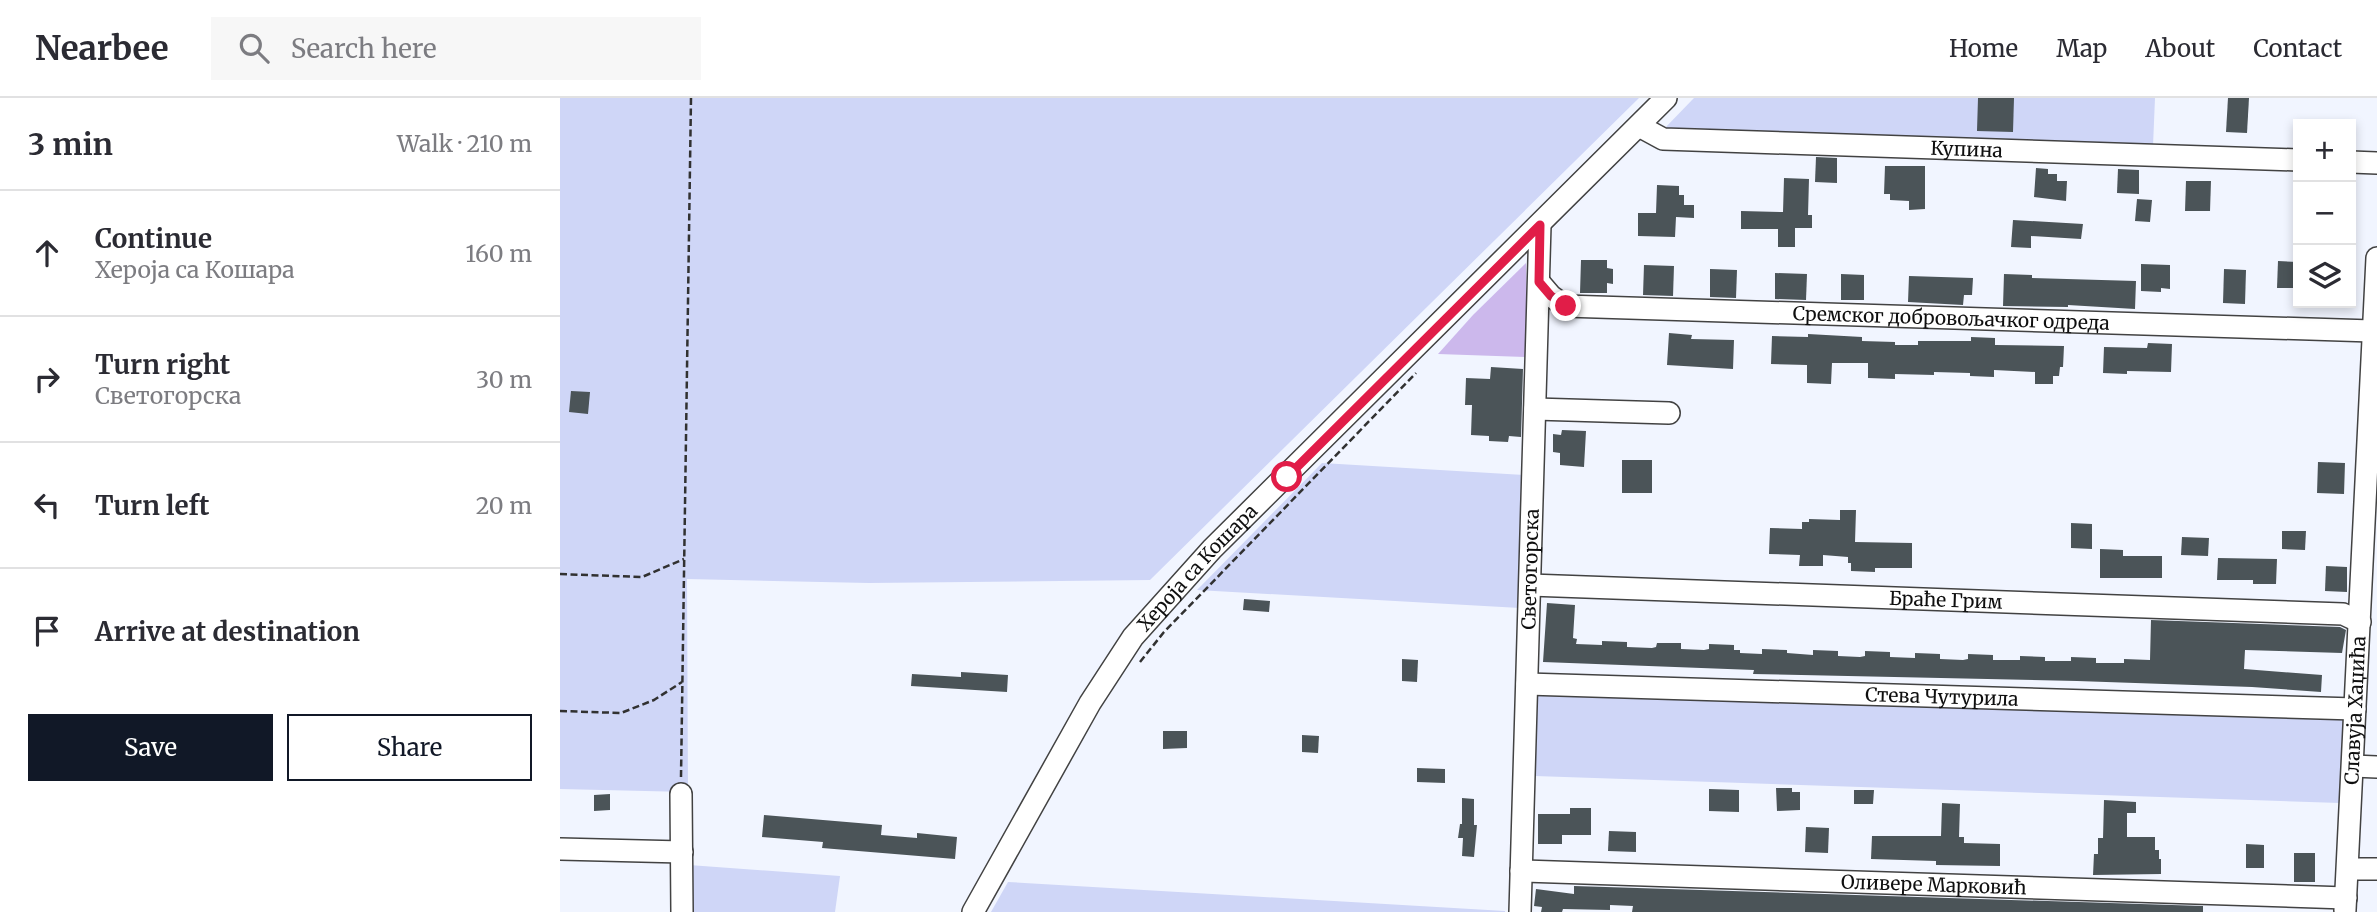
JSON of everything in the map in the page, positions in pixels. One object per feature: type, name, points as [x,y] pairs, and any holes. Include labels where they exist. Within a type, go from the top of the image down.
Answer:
[{"type":"street","name":"Хероја са Кошара","points":[[973,912],[1090,703],[1133,637],[1213,550],[1666,98]]},
{"type":"street","name":"Купина","points":[[1639,126],[1663,139],[2293,160]]},
{"type":"street","points":[[2356,162],[2377,163]]},
{"type":"street","name":"Светогорска","points":[[1520,912],[1540,225]]},
{"type":"street","name":"Славуја Хаџића","points":[[2345,905],[2356,709],[2368,648],[2360,622],[2377,258]]},
{"type":"street","name":"Сремског добровољачког одреда","points":[[1539,282],[1551,296],[1566,306],[2372,331]]},
{"type":"street","points":[[1535,409],[1669,413]]},
{"type":"street","name":"Браће Грим","points":[[1530,585],[2343,614],[2360,622]]},
{"type":"street","name":"Стева Чутурила","points":[[1527,684],[2356,709]]},
{"type":"street","points":[[2353,766],[2377,766]]},
{"type":"street","points":[[681,794],[682,912]]},
{"type":"street","points":[[560,849],[682,852]]},
{"type":"street","points":[[2348,869],[2377,869]]},
{"type":"street","name":"Оливере Марковић","points":[[1521,871],[2345,905]]},
{"type":"path","points":[[681,794],[691,98]]},
{"type":"path","points":[[1134,669],[1164,632],[1424,365]]},
{"type":"path","points":[[560,574],[642,577],[684,559]]},
{"type":"path","points":[[560,711],[621,713],[654,700],[682,681]]},
{"type":"shaded area","points":[[560,98],[1639,98],[1150,580],[869,583],[687,579],[688,792],[560,789]]},
{"type":"shaded area","points":[[1694,98],[2155,98],[2153,146],[1662,131]]},
{"type":"shaded area","points":[[1526,263],[1525,357],[1438,354],[1473,315]]},
{"type":"shaded area","points":[[1322,463],[1524,475],[1520,608],[1197,590]]},
{"type":"shaded area","points":[[1534,688],[2348,713],[2340,803],[1535,776]]},
{"type":"shaded area","points":[[689,865],[840,876],[835,912],[687,912]]},
{"type":"shaded area","points":[[1008,882],[1505,911],[1505,912],[991,912]]},
{"type":"building","points":[[1978,98],[2014,98],[2013,132],[1977,131]]},
{"type":"building","points":[[2228,98],[2249,98],[2247,133],[2226,132]]},
{"type":"building","points":[[1816,157],[1837,158],[1837,183],[1815,182]]},
{"type":"building","points":[[1885,166],[1925,166],[1925,209],[1909,210],[1909,201],[1890,200],[1890,194],[1884,194]]},
{"type":"building","points":[[2036,168],[2048,169],[2048,174],[2057,174],[2057,181],[2067,181],[2066,201],[2034,197]]},
{"type":"building","points":[[2118,169],[2139,170],[2139,194],[2117,193]]},
{"type":"building","points":[[1784,178],[1809,179],[1808,215],[1812,215],[1812,228],[1795,228],[1795,247],[1778,247],[1778,229],[1741,229],[1741,211],[1783,212]]},
{"type":"building","points":[[2186,181],[2211,181],[2210,211],[2185,211]]},
{"type":"building","points":[[1657,185],[1679,186],[1679,195],[1684,195],[1684,205],[1694,205],[1694,218],[1676,217],[1675,237],[1638,236],[1638,213],[1656,213]]},
{"type":"building","points":[[2137,199],[2152,200],[2150,222],[2135,221]]},
{"type":"building","points":[[2013,220],[2083,224],[2081,239],[2031,236],[2031,248],[2011,247]]},
{"type":"building","points":[[1581,260],[1607,260],[1607,268],[1613,269],[1613,284],[1607,283],[1607,293],[1580,293]]},
{"type":"building","points":[[2278,261],[2293,262],[2293,288],[2277,288]]},
{"type":"building","points":[[2141,264],[2170,265],[2170,289],[2161,288],[2161,292],[2141,291]]},
{"type":"building","points":[[1644,265],[1674,266],[1673,296],[1643,295]]},
{"type":"building","points":[[1710,269],[1737,270],[1736,298],[1710,297]]},
{"type":"building","points":[[2224,269],[2246,270],[2245,304],[2223,303]]},
{"type":"building","points":[[1775,273],[1807,274],[1806,300],[1775,299]]},
{"type":"building","points":[[1841,274],[1864,275],[1864,300],[1841,300]]},
{"type":"building","points":[[2004,274],[2032,275],[2032,278],[2136,281],[2135,309],[2068,305],[2003,306]]},
{"type":"building","points":[[1909,276],[1973,278],[1972,295],[1964,295],[1963,305],[1908,302]]},
{"type":"building","points":[[1669,333],[1692,335],[1691,339],[1734,340],[1733,369],[1667,365]]},
{"type":"building","points":[[1808,334],[1862,337],[1862,341],[1895,342],[1895,345],[1918,345],[1918,341],[1971,341],[1971,337],[1995,338],[1995,345],[2064,346],[2063,367],[2060,367],[2059,376],[2053,376],[2053,384],[2035,384],[2035,372],[1994,370],[1994,377],[1934,372],[1934,375],[1895,374],[1895,379],[1868,378],[1868,363],[1832,363],[1831,384],[1807,383],[1807,365],[1771,364],[1772,336],[1808,337]]},
{"type":"building","points":[[2148,343],[2172,344],[2171,372],[2103,373],[2104,347],[2147,348]]},
{"type":"building","points":[[1491,367],[1523,369],[1521,437],[1509,436],[1508,442],[1489,441],[1489,436],[1471,435],[1472,405],[1465,405],[1466,378],[1490,379]]},
{"type":"building","points":[[571,391],[590,392],[588,414],[569,412]]},
{"type":"building","points":[[1562,430],[1586,431],[1584,467],[1560,465],[1560,453],[1553,452],[1553,434],[1561,435]]},
{"type":"building","points":[[1622,460],[1652,460],[1652,493],[1622,493]]},
{"type":"building","points":[[2318,462],[2345,463],[2344,494],[2317,493]]},
{"type":"building","points":[[1840,510],[1856,510],[1855,542],[1912,543],[1912,568],[1875,568],[1875,572],[1851,571],[1848,557],[1823,555],[1823,566],[1799,566],[1800,555],[1769,554],[1770,528],[1802,529],[1802,522],[1809,522],[1809,519],[1840,520]]},
{"type":"building","points":[[2071,523],[2092,524],[2092,549],[2071,548]]},
{"type":"building","points":[[2282,531],[2306,531],[2305,550],[2282,549]]},
{"type":"building","points":[[2182,537],[2209,538],[2208,556],[2181,555]]},
{"type":"building","points":[[2100,549],[2123,550],[2123,556],[2162,556],[2162,578],[2100,578]]},
{"type":"building","points":[[2218,558],[2277,559],[2276,584],[2253,584],[2253,580],[2217,580]]},
{"type":"building","points":[[2326,566],[2347,567],[2347,592],[2325,591]]},
{"type":"building","points":[[1244,599],[1270,601],[1269,612],[1243,610]]},
{"type":"building","points":[[1547,603],[1575,605],[1573,638],[1577,639],[1576,644],[1627,642],[1627,647],[1652,648],[1656,647],[1657,643],[1681,643],[1681,649],[1704,650],[1709,649],[1709,644],[1734,645],[1734,650],[1740,650],[1740,653],[1762,654],[1762,649],[1813,655],[1813,650],[1838,651],[1838,656],[1860,657],[1865,656],[1865,651],[1890,652],[1890,657],[1915,658],[1915,653],[1940,654],[1940,659],[1963,660],[1968,659],[1968,654],[1993,655],[1993,660],[2020,660],[2020,656],[2045,657],[2045,661],[2071,661],[2071,657],[2096,658],[2096,663],[2124,663],[2124,659],[2150,660],[2151,620],[2340,627],[2346,630],[2342,653],[2245,650],[2244,669],[2322,675],[2321,692],[2077,681],[1753,674],[1754,670],[1543,662]]},
{"type":"building","points":[[1402,659],[1418,660],[1417,682],[1402,681]]},
{"type":"building","points":[[961,672],[1008,675],[1007,692],[911,686],[912,674],[961,677]]},
{"type":"building","points":[[1163,731],[1187,731],[1187,748],[1163,749]]},
{"type":"building","points":[[1302,735],[1319,736],[1318,753],[1302,752]]},
{"type":"building","points":[[1417,768],[1445,769],[1445,783],[1417,782]]},
{"type":"building","points":[[1776,788],[1792,788],[1792,792],[1800,792],[1800,810],[1777,811]]},
{"type":"building","points":[[1709,789],[1739,790],[1739,812],[1709,811]]},
{"type":"building","points":[[1854,790],[1874,790],[1873,804],[1854,804]]},
{"type":"building","points":[[610,794],[610,810],[594,811],[594,795]]},
{"type":"building","points":[[1462,798],[1474,799],[1474,825],[1477,825],[1474,857],[1462,856],[1463,838],[1458,838],[1462,824]]},
{"type":"building","points":[[2104,800],[2136,802],[2136,813],[2127,813],[2127,837],[2155,837],[2155,850],[2159,850],[2161,859],[2161,874],[2093,875],[2094,854],[2098,854],[2098,838],[2103,838]]},
{"type":"building","points":[[1942,803],[1960,804],[1959,837],[1964,837],[1964,843],[2000,844],[2000,866],[1936,865],[1936,861],[1871,859],[1872,836],[1941,836]]},
{"type":"building","points":[[1570,808],[1591,808],[1591,835],[1562,835],[1562,844],[1538,844],[1538,814],[1570,814]]},
{"type":"building","points":[[764,815],[882,825],[881,835],[917,838],[917,833],[957,837],[955,859],[822,848],[823,842],[762,837]]},
{"type":"building","points":[[1806,827],[1829,828],[1828,853],[1805,852]]},
{"type":"building","points":[[1609,831],[1636,832],[1636,852],[1608,851]]},
{"type":"building","points":[[2246,844],[2264,845],[2264,868],[2246,868]]},
{"type":"building","points":[[2294,853],[2315,853],[2315,882],[2294,882]]},
{"type":"building","points":[[1574,886],[2203,906],[2203,912],[1632,912],[1633,906],[1610,905],[1610,910],[1563,909],[1562,912],[1541,912],[1542,907],[1534,906],[1536,889],[1574,894]]},
{"type":"route","points":[[1287,477],[1540,225],[1539,282],[1551,296],[1566,306]]}]
